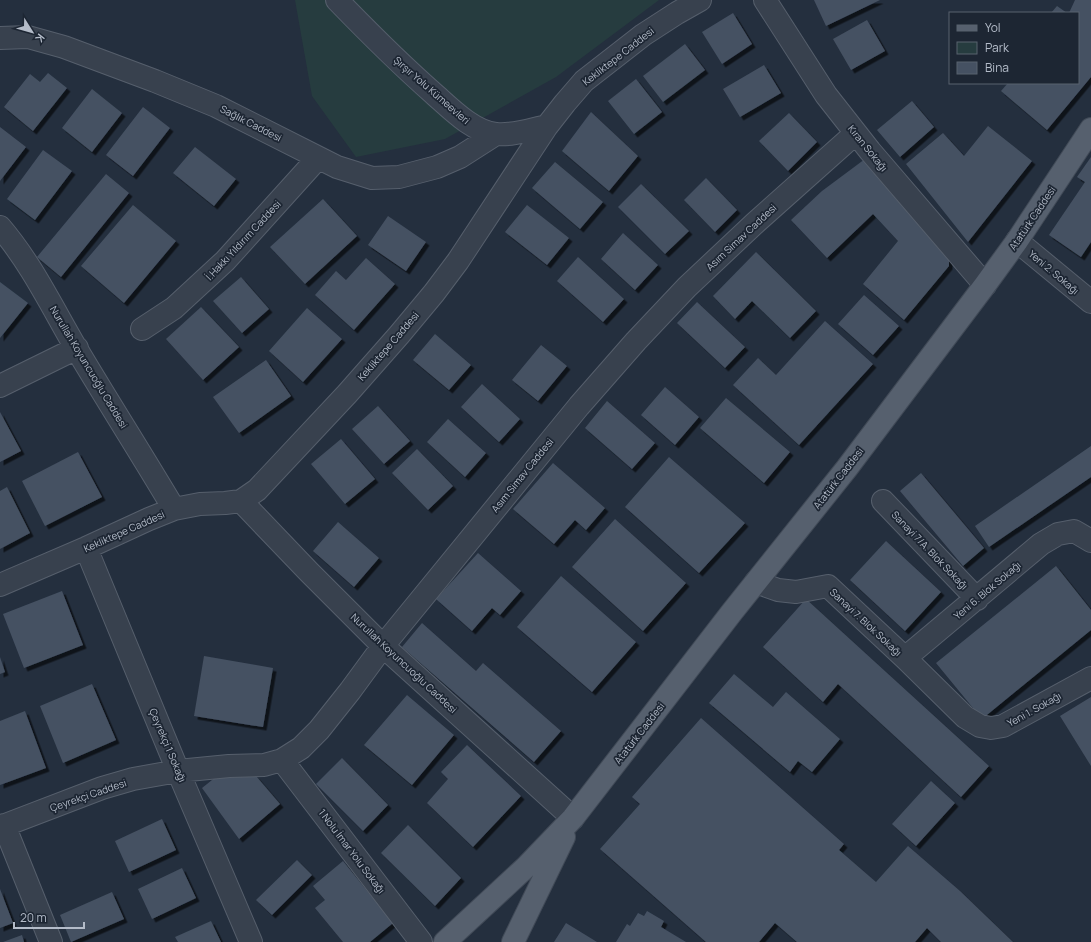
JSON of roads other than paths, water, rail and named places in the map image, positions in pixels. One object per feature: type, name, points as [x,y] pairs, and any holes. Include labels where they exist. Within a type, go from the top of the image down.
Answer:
[{"type":"main road","name":"Atatürk Caddesi","points":[[446,942],[526,866],[573,818],[756,582],[847,468],[985,285],[1017,241],[1091,129]]},
{"type":"main road","name":"Atatürk Caddesi","points":[[513,942],[573,818]]},
{"type":"street","name":"Şırşır Yolu Kümeevleri","points":[[337,0],[374,39],[463,119],[478,129],[496,134],[511,133],[547,126]]},
{"type":"street","name":"Kekliktepe Caddesi","points":[[0,585],[86,548],[148,519],[174,509],[200,504],[242,501],[257,490],[347,394],[399,335],[434,292],[458,261],[547,126],[564,103],[584,82],[643,35],[700,0]]},
{"type":"street","name":"Kıran Sokağı","points":[[765,0],[826,95],[856,133],[985,285]]},
{"type":"street","name":"Sağlık Caddesi","points":[[0,38],[28,37],[64,47],[216,106],[318,158],[338,167],[372,178],[399,177],[437,167],[460,157],[496,134]]},
{"type":"street","name":"Asım Simav Caddesi","points":[[178,771],[229,766],[264,765],[282,760],[302,748],[319,730],[383,646],[579,406],[636,341],[687,287],[754,224],[856,133]]},
{"type":"street","name":"İ.Hakkı Yıldırım Caddesi","points":[[142,329],[174,308],[225,261],[318,158]]},
{"type":"street","name":"Nurullah Koyuncuoğlu Caddesi","points":[[0,227],[8,236],[34,275],[76,348],[174,509]]},
{"type":"street","name":"Yeni 2. Sokağı","points":[[1017,241],[1091,302]]},
{"type":"street","points":[[0,386],[76,348]]},
{"type":"street","name":"Nurullah Koyuncuoğlu Caddesi","points":[[242,501],[309,572],[383,646],[573,818]]},
{"type":"street","name":"Sanayi 7/A. Blok Sokağı","points":[[883,501],[977,599]]},
{"type":"street","name":"Yeni 6. Blok Sokağı","points":[[905,658],[1041,544],[1058,534],[1083,536]]},
{"type":"street","name":"Çeyrekçi 1 Sokağı","points":[[86,548],[178,771],[251,942]]},
{"type":"street","name":"Sanayi 7. Blok Sokağı","points":[[756,582],[778,590],[796,592],[828,586],[905,658]]},
{"type":"street","name":"Yeni 1. Sokağı","points":[[905,658],[965,717],[980,726],[991,728],[1003,726],[1091,678]]},
{"type":"street","name":"1 Nolu İmar Yolu Sokağı","points":[[282,760],[422,942]]},
{"type":"street","name":"Çeyrekçi Caddesi","points":[[2,826],[102,788],[133,779],[178,771]]},
{"type":"street","points":[[2,826],[51,942]]}]
